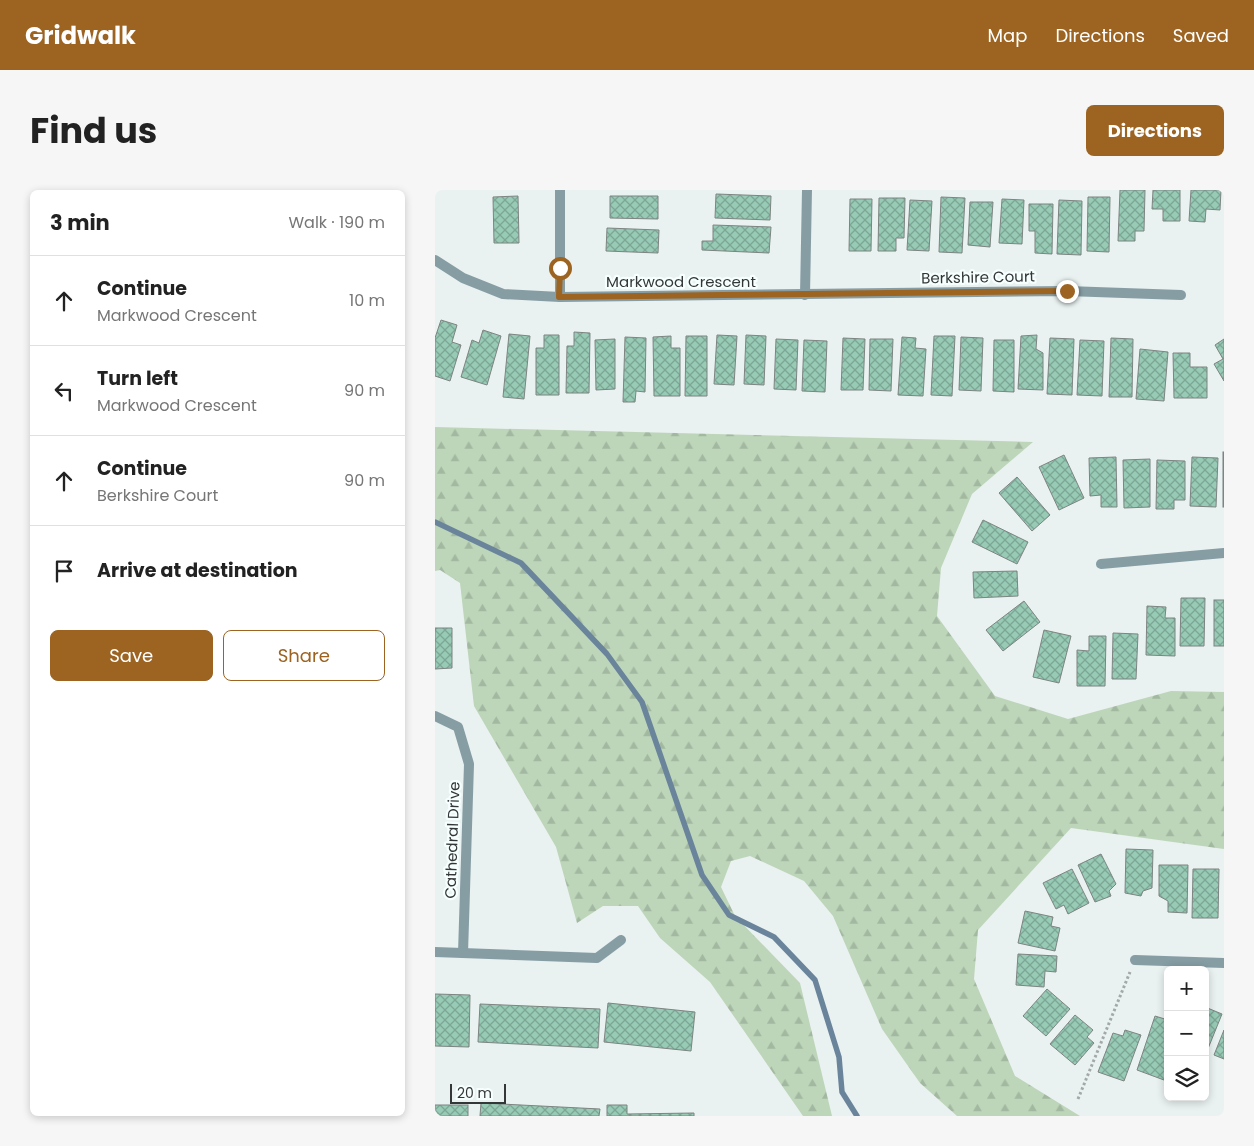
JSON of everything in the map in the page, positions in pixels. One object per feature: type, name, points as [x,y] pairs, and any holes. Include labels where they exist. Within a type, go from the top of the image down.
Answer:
[{"type":"street","points":[[559,297],[560,190]]},
{"type":"street","points":[[805,295],[807,190]]},
{"type":"street","name":"Markwood Crescent","points":[[435,260],[463,278],[503,294],[559,297],[805,295]]},
{"type":"street","name":"Berkshire Court","points":[[805,295],[1067,291],[1181,294]]},
{"type":"street","points":[[1101,564],[1224,553]]},
{"type":"street","name":"Cathedral Drive","points":[[435,716],[458,727],[469,764],[463,953]]},
{"type":"street","points":[[435,952],[597,958],[621,940]]},
{"type":"street","points":[[1135,960],[1224,963]]},
{"type":"path","points":[[1078,1099],[1135,960]]},
{"type":"green space","points":[[435,427],[1033,442],[972,494],[941,568],[937,616],[995,696],[1068,719],[1171,691],[1224,692],[1224,849],[1071,828],[978,930],[974,979],[1015,1076],[1080,1116],[957,1116],[920,1083],[882,1029],[833,916],[804,881],[750,856],[731,861],[721,887],[735,916],[800,983],[832,1116],[803,1116],[710,982],[660,938],[638,906],[603,906],[577,923],[556,847],[474,706],[460,583],[440,570],[435,571]]},
{"type":"building","points":[[1120,190],[1145,190],[1144,231],[1135,231],[1135,241],[1118,241]]},
{"type":"building","points":[[1153,190],[1180,190],[1180,221],[1163,221],[1163,209],[1152,209]]},
{"type":"building","points":[[1191,190],[1221,190],[1220,210],[1206,209],[1205,222],[1189,221]]},
{"type":"building","points":[[716,194],[771,196],[770,220],[715,218]]},
{"type":"building","points":[[518,196],[519,243],[494,243],[493,197]]},
{"type":"building","points":[[610,196],[658,196],[658,219],[610,218]]},
{"type":"building","points":[[941,197],[965,198],[962,253],[939,252]]},
{"type":"building","points":[[1088,197],[1110,197],[1109,252],[1087,251]]},
{"type":"building","points":[[879,198],[905,198],[904,238],[896,238],[896,251],[878,251]]},
{"type":"building","points":[[850,199],[872,199],[871,251],[849,251]]},
{"type":"building","points":[[1002,199],[1024,200],[1022,244],[999,243]]},
{"type":"building","points":[[910,200],[932,201],[929,251],[907,250]]},
{"type":"building","points":[[1059,200],[1082,201],[1081,255],[1057,254]]},
{"type":"building","points":[[970,202],[993,202],[990,247],[968,245]]},
{"type":"building","points":[[1029,204],[1053,204],[1052,254],[1035,253],[1035,231],[1029,231]]},
{"type":"building","points":[[713,225],[771,227],[769,253],[702,250],[702,241],[713,241]]},
{"type":"building","points":[[607,228],[659,230],[658,253],[606,251]]},
{"type":"building","points":[[441,320],[457,325],[452,342],[461,345],[450,381],[435,376],[435,338]]},
{"type":"building","points":[[483,330],[501,336],[487,385],[461,377],[472,340],[479,343]]},
{"type":"building","points":[[574,332],[590,333],[589,393],[566,393],[567,346],[574,346]]},
{"type":"building","points":[[509,334],[530,336],[524,399],[503,397]]},
{"type":"building","points":[[544,335],[559,335],[559,395],[536,395],[536,348],[544,348]]},
{"type":"building","points":[[717,335],[737,336],[734,385],[714,384]]},
{"type":"building","points":[[746,335],[766,336],[764,385],[744,384]]},
{"type":"building","points":[[1037,335],[1036,349],[1043,353],[1043,390],[1018,389],[1021,336]]},
{"type":"building","points":[[671,336],[671,348],[680,348],[680,396],[654,396],[653,337]]},
{"type":"building","points":[[686,336],[707,336],[707,396],[685,396]]},
{"type":"building","points":[[934,336],[955,336],[952,396],[931,395]]},
{"type":"building","points":[[625,337],[646,338],[645,392],[636,391],[635,402],[623,402]]},
{"type":"building","points":[[902,337],[916,338],[915,348],[926,349],[923,396],[898,395]]},
{"type":"building","points":[[961,337],[983,338],[981,391],[959,390]]},
{"type":"building","points":[[843,338],[865,339],[863,390],[841,390]]},
{"type":"building","points":[[1050,338],[1074,339],[1072,395],[1047,394]]},
{"type":"building","points":[[1111,338],[1133,339],[1132,397],[1109,397]]},
{"type":"building","points":[[615,339],[615,389],[596,390],[595,340]]},
{"type":"building","points":[[776,339],[798,340],[796,390],[774,389]]},
{"type":"building","points":[[870,339],[893,339],[891,391],[869,390]]},
{"type":"building","points":[[1224,339],[1224,381],[1214,364],[1223,359],[1215,345]]},
{"type":"building","points":[[804,340],[827,341],[825,392],[802,391]]},
{"type":"building","points":[[994,340],[1014,340],[1014,392],[993,391]]},
{"type":"building","points":[[1080,340],[1104,341],[1102,396],[1077,395]]},
{"type":"building","points":[[1140,349],[1168,352],[1164,401],[1136,399]]},
{"type":"building","points":[[1173,353],[1190,353],[1190,367],[1207,367],[1207,398],[1174,398]]},
{"type":"building","points":[[1224,452],[1224,507],[1223,507]]},
{"type":"building","points":[[1064,455],[1084,498],[1059,510],[1039,467]]},
{"type":"building","points":[[1116,457],[1117,507],[1101,507],[1101,495],[1090,496],[1089,458]]},
{"type":"building","points":[[1192,457],[1218,458],[1216,507],[1190,506]]},
{"type":"building","points":[[1150,459],[1150,507],[1124,508],[1123,460]]},
{"type":"building","points":[[1157,460],[1185,461],[1185,500],[1174,500],[1174,509],[1156,509]]},
{"type":"building","points":[[1017,477],[1050,515],[1032,531],[999,493]]},
{"type":"building","points":[[983,520],[1028,542],[1017,564],[972,542]]},
{"type":"building","points":[[1017,571],[1018,596],[974,598],[973,572]]},
{"type":"building","points":[[1181,598],[1205,598],[1204,646],[1180,646]]},
{"type":"building","points":[[1214,600],[1224,600],[1224,646],[1214,646]]},
{"type":"building","points":[[1024,601],[1040,622],[1003,651],[986,630]]},
{"type":"building","points":[[1147,606],[1166,607],[1165,618],[1175,618],[1175,656],[1146,655]]},
{"type":"building","points":[[435,628],[452,628],[452,668],[435,669]]},
{"type":"building","points":[[1044,630],[1071,636],[1059,683],[1033,677]]},
{"type":"building","points":[[1113,633],[1138,634],[1136,679],[1112,679]]},
{"type":"building","points":[[1089,636],[1106,636],[1105,686],[1077,686],[1077,650],[1089,651]]},
{"type":"building","points":[[1126,849],[1153,850],[1152,888],[1143,891],[1141,896],[1125,893]]},
{"type":"building","points":[[1101,854],[1116,884],[1109,891],[1111,896],[1095,902],[1078,865]]},
{"type":"building","points":[[1159,865],[1188,865],[1187,913],[1168,912],[1168,901],[1159,896]]},
{"type":"building","points":[[1072,869],[1089,903],[1068,914],[1064,905],[1056,909],[1043,883]]},
{"type":"building","points":[[1193,869],[1219,869],[1218,918],[1192,918]]},
{"type":"building","points":[[1025,911],[1053,917],[1051,926],[1060,928],[1055,951],[1018,943]]},
{"type":"building","points":[[1018,954],[1057,956],[1056,972],[1045,971],[1044,987],[1016,985]]},
{"type":"building","points":[[1047,989],[1070,1009],[1046,1036],[1023,1016]]},
{"type":"building","points":[[435,994],[470,995],[469,1047],[435,1046]]},
{"type":"building","points":[[608,1003],[695,1012],[691,1051],[604,1042]]},
{"type":"building","points":[[480,1004],[600,1009],[598,1048],[478,1042]]},
{"type":"building","points":[[1209,1009],[1222,1014],[1209,1046]]},
{"type":"building","points":[[1075,1015],[1093,1030],[1087,1037],[1094,1043],[1075,1065],[1050,1044]]},
{"type":"building","points":[[1155,1016],[1164,1019],[1164,1080],[1137,1070]]},
{"type":"building","points":[[1125,1030],[1141,1035],[1124,1081],[1098,1072],[1113,1033],[1123,1036]]},
{"type":"building","points":[[1224,1030],[1224,1059],[1214,1055]]},
{"type":"building","points":[[481,1103],[600,1109],[599,1116],[480,1116]]},
{"type":"building","points":[[435,1105],[468,1105],[468,1116],[435,1116]]},
{"type":"building","points":[[607,1105],[627,1105],[627,1114],[694,1113],[694,1116],[607,1116]]},
{"type":"waterway","points":[[435,522],[521,563],[607,654],[642,702],[702,875],[729,915],[774,937],[815,980],[839,1057],[842,1092],[857,1116]]},
{"type":"route","points":[[560,268],[559,297],[1067,291]]}]
